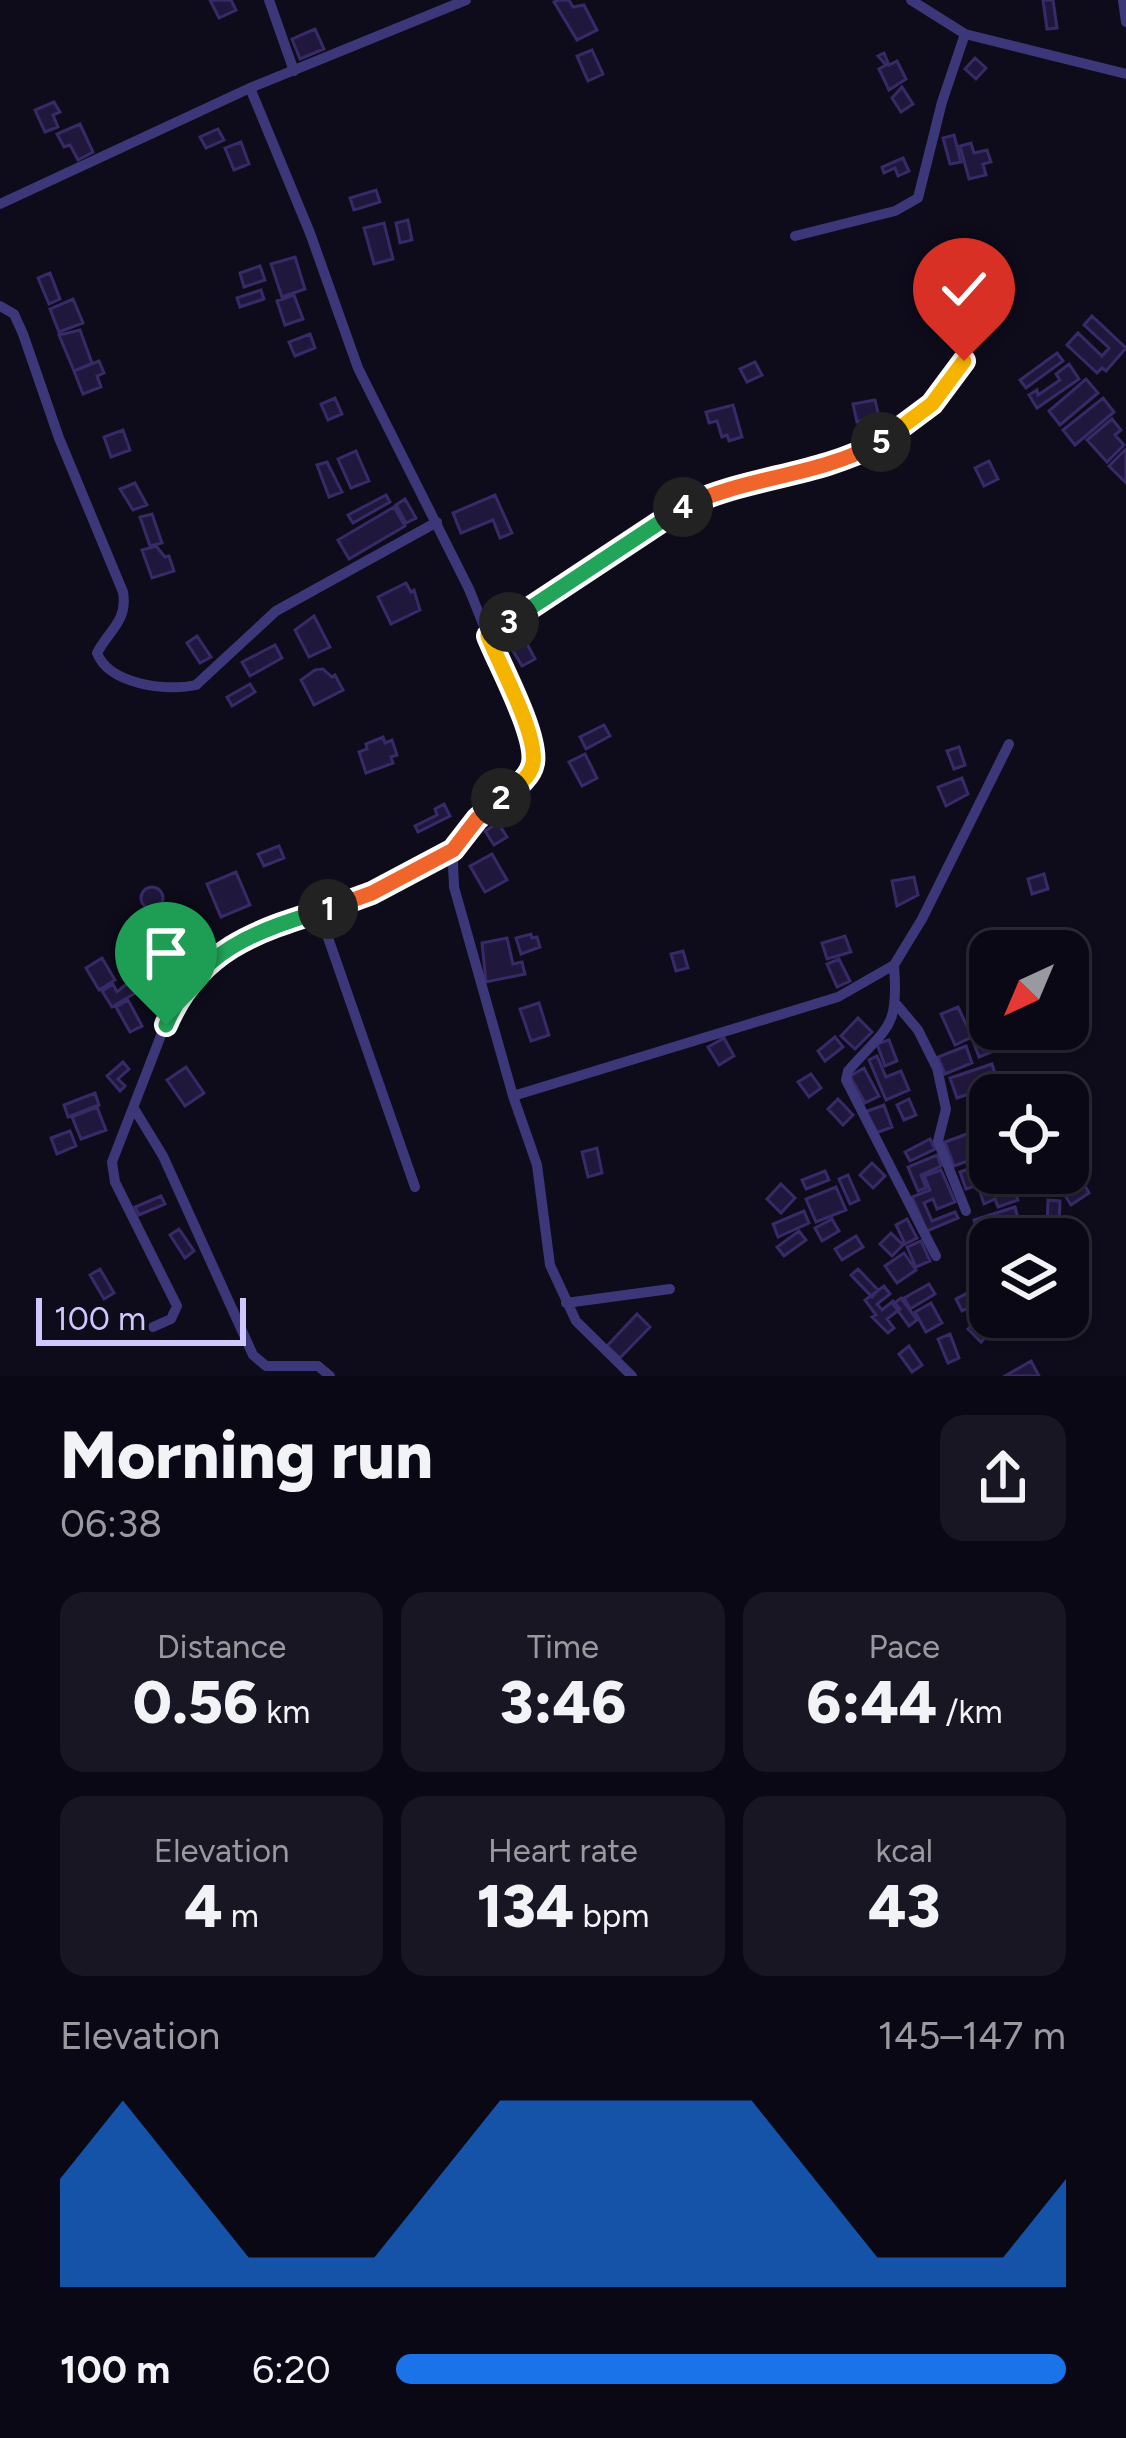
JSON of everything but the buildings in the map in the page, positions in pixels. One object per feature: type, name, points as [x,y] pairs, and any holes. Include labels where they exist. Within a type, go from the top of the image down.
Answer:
[{"type":"street","points":[[269,0],[294,70]]},
{"type":"street","points":[[0,204],[250,88],[466,0]]},
{"type":"street","points":[[911,0],[965,34],[1126,74]]},
{"type":"street","points":[[1123,0],[1126,22]]},
{"type":"street","points":[[795,236],[895,212],[918,198],[965,34]]},
{"type":"street","points":[[153,1327],[171,1319],[178,1306],[112,1171],[112,1162],[173,1007],[191,979],[218,954],[256,934],[372,893],[453,850],[477,819],[518,786],[533,762],[531,742],[488,636],[437,522],[358,368],[310,233],[250,88]]},
{"type":"street","points":[[0,306],[14,314],[23,334],[59,438],[123,592],[122,619],[97,653],[112,671],[160,687],[196,686],[276,611],[437,522]]},
{"type":"street","points":[[488,636],[676,510],[713,493],[851,458],[896,434],[932,404],[964,361]]},
{"type":"street","points":[[513,1096],[838,997],[893,965],[922,919],[1009,744]]},
{"type":"street","points":[[453,850],[459,914],[538,1165],[545,1243],[566,1303],[592,1340],[632,1376]]},
{"type":"street","points":[[319,912],[415,1187]]},
{"type":"street","points":[[893,965],[897,1005],[886,1030],[848,1071],[846,1080],[936,1256]]},
{"type":"street","points":[[897,1005],[918,1030],[937,1068],[946,1108],[938,1142],[966,1210]]},
{"type":"street","points":[[135,1110],[163,1156],[253,1355],[266,1366],[318,1366],[330,1376]]},
{"type":"street","points":[[566,1303],[670,1288]]},
{"type":"route","points":[[166,1025],[191,979],[218,954],[290,920],[372,893],[453,850],[477,819],[528,774],[533,762],[531,742],[488,636],[676,510],[713,493],[851,458],[896,434],[932,404],[964,361]]}]
